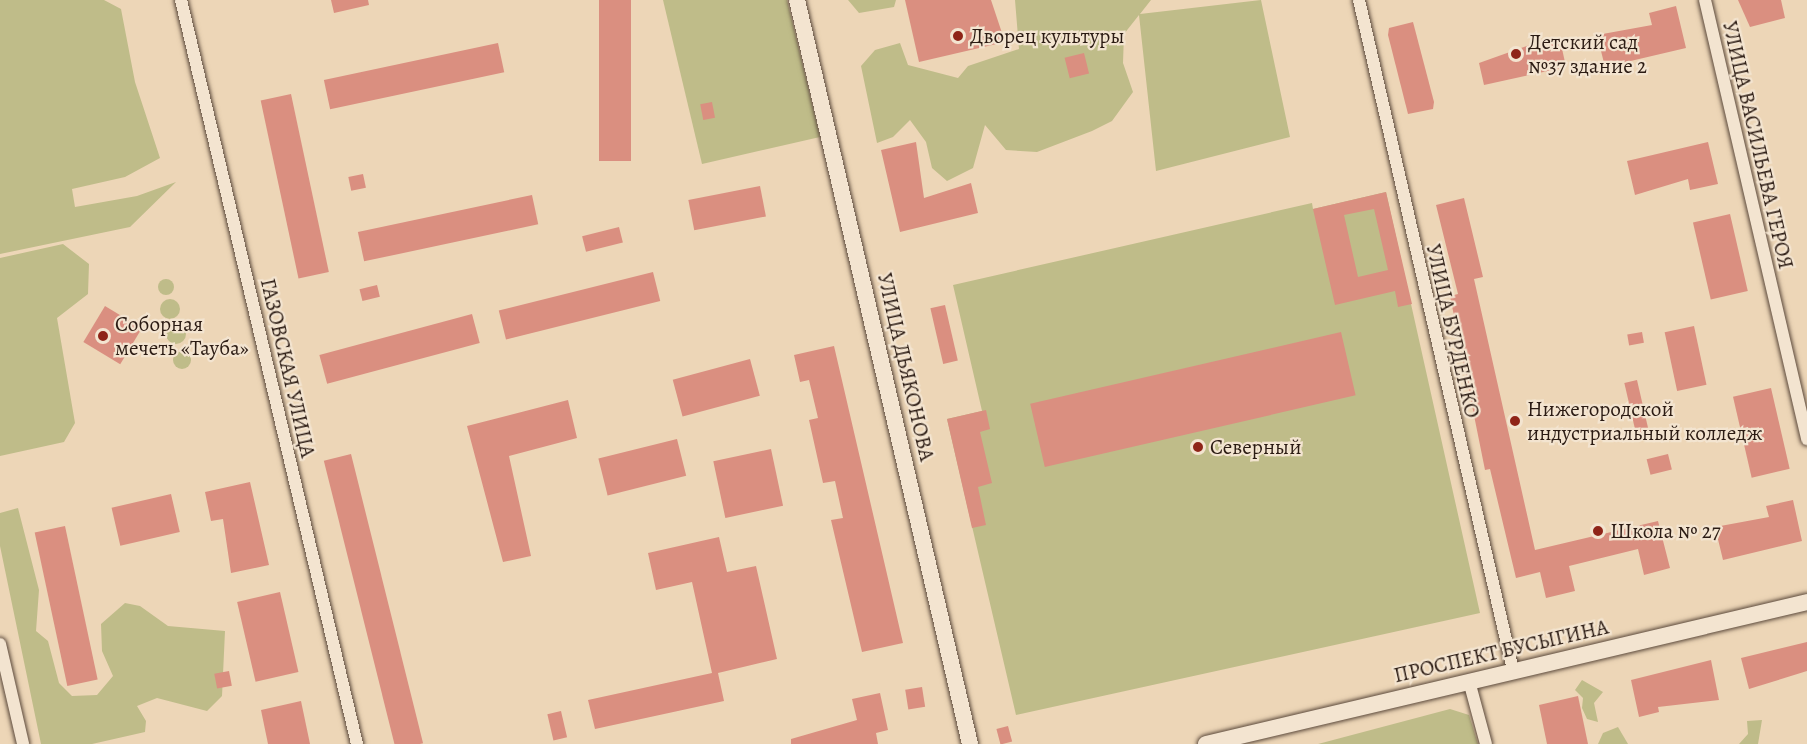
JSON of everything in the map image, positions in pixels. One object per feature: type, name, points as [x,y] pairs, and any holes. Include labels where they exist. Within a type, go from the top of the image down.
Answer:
[{"type":"main road","name":"УЛИЦА ДЬЯКОНОВА","points":[[797,0],[970,744]]},
{"type":"main road","name":"ПРОСПЕКТ БУСЫГИНА","points":[[1206,744],[1807,602]]},
{"type":"street","name":"ГАЗОВСКАЯ УЛИЦА","points":[[181,0],[357,744]]},
{"type":"street","name":"УЛИЦА БУРДЕНКО","points":[[1359,0],[1513,670]]},
{"type":"street","name":"УЛИЦА ВАСИЛЬЕВА ГЕРОЯ","points":[[1705,0],[1807,439]]},
{"type":"street","points":[[0,644],[23,744]]},
{"type":"street","points":[[1469,681],[1486,744]]},
{"type":"shaded area","points":[[0,0],[104,0],[121,9],[135,82],[160,158],[125,177],[72,189],[75,207],[137,196],[176,182],[130,227],[0,254]]},
{"type":"shaded area","points":[[663,0],[787,0],[820,137],[702,164]]},
{"type":"shaded area","points":[[848,0],[896,0],[894,7],[859,13]]},
{"type":"shaded area","points":[[1015,0],[1151,0],[1140,14],[1261,0],[1290,137],[1156,171],[1139,15],[1124,34],[1123,63],[1133,92],[1112,121],[1092,131],[1037,152],[1006,150],[985,125],[973,168],[947,181],[932,168],[926,142],[910,120],[893,137],[877,143],[861,66],[875,50],[900,43],[908,65],[958,78],[968,66],[1019,49]]},
{"type":"shaded area","name":"Северный","points":[[1386,192],[1480,613],[1016,715],[947,419],[982,411],[953,285],[1312,203],[1313,209]]},
{"type":"shaded area","points":[[63,244],[89,264],[88,294],[57,318],[75,423],[64,442],[0,456],[0,258]]},
{"type":"shaded area","points":[[163,279],[169,279],[174,287],[172,293],[163,295],[158,290],[158,284]]},
{"type":"shaded area","points":[[170,299],[177,302],[180,309],[177,316],[170,319],[163,316],[160,309],[163,302]]},
{"type":"shaded area","points":[[176,324],[183,327],[186,334],[183,341],[176,344],[169,341],[166,334],[169,327]]},
{"type":"shaded area","points":[[178,351],[186,351],[191,356],[189,367],[178,369],[173,364],[173,356]]},
{"type":"shaded area","points":[[18,508],[39,590],[36,631],[48,641],[59,683],[72,696],[97,695],[113,676],[102,651],[101,624],[125,603],[140,606],[168,626],[225,631],[222,696],[207,711],[157,698],[137,706],[146,721],[145,732],[92,744],[41,744],[0,546],[0,513]]},
{"type":"shaded area","points":[[1582,680],[1603,692],[1594,703],[1598,722],[1587,719],[1582,708],[1583,698],[1575,690]]},
{"type":"shaded area","points":[[1450,709],[1469,715],[1478,744],[1318,744]]},
{"type":"shaded area","points":[[1762,720],[1758,744],[1739,744],[1748,734],[1747,721]]},
{"type":"shaded area","points":[[1618,727],[1628,744],[1598,744],[1603,733]]},
{"type":"building","points":[[331,0],[368,0],[369,5],[334,13]]},
{"type":"building","points":[[599,0],[631,0],[631,161],[599,161]]},
{"type":"building","name":"Дворец культуры","points":[[905,0],[991,0],[1005,42],[919,62]]},
{"type":"building","points":[[1738,0],[1781,0],[1785,18],[1750,27]]},
{"type":"building","points":[[1676,6],[1686,48],[1605,67],[1597,35],[1652,25],[1649,13]]},
{"type":"building","points":[[1413,22],[1434,102],[1433,109],[1408,114],[1388,35],[1389,28]]},
{"type":"building","points":[[498,43],[504,72],[330,109],[324,80]]},
{"type":"building","points":[[1535,43],[1561,44],[1566,67],[1484,85],[1479,63]]},
{"type":"building","points":[[1084,53],[1089,73],[1070,78],[1065,58]]},
{"type":"building","points":[[291,94],[329,272],[299,278],[261,100]]},
{"type":"building","points":[[712,102],[715,118],[703,120],[700,104]]},
{"type":"building","points":[[916,142],[924,198],[971,183],[978,213],[900,232],[881,150]]},
{"type":"building","points":[[1708,142],[1718,184],[1690,190],[1688,179],[1635,195],[1627,161]]},
{"type":"building","points":[[363,174],[366,188],[351,191],[348,177]]},
{"type":"building","points":[[760,186],[766,216],[694,230],[688,200]]},
{"type":"building","points":[[1386,192],[1412,304],[1398,307],[1395,291],[1335,305],[1313,209]],"holes":[[[1374,209],[1388,270],[1358,277],[1344,215]]]},
{"type":"building","points":[[532,195],[538,224],[364,261],[358,232]]},
{"type":"building","points":[[1464,198],[1483,277],[1474,279],[1535,550],[1658,521],[1670,568],[1644,575],[1638,549],[1569,566],[1575,591],[1546,598],[1540,572],[1516,578],[1490,469],[1485,470],[1450,296],[1458,294],[1436,205]]},
{"type":"building","points":[[1730,214],[1748,291],[1711,300],[1693,223]]},
{"type":"building","points":[[619,227],[623,243],[586,252],[582,236]]},
{"type":"building","points":[[653,272],[660,301],[506,340],[499,310]]},
{"type":"building","points":[[377,285],[380,297],[362,301],[360,289]]},
{"type":"building","points":[[945,305],[958,361],[943,364],[930,308]]},
{"type":"building","points":[[105,306],[142,328],[120,364],[83,342]]},
{"type":"building","points":[[472,314],[480,343],[327,384],[319,355]]},
{"type":"building","points":[[1694,326],[1706,385],[1677,391],[1665,332]]},
{"type":"building","points":[[1341,332],[1356,395],[1045,467],[1030,404]]},
{"type":"building","points":[[1642,332],[1644,343],[1629,345],[1627,335]]},
{"type":"building","points":[[834,346],[903,643],[862,652],[831,520],[843,518],[835,481],[823,483],[809,420],[818,418],[809,380],[800,382],[794,355]]},
{"type":"building","points":[[750,359],[760,396],[683,416],[673,380]]},
{"type":"building","points":[[1637,380],[1649,432],[1636,435],[1624,383]]},
{"type":"building","points":[[1771,388],[1790,469],[1752,478],[1733,397]]},
{"type":"building","points":[[568,400],[577,438],[509,456],[531,556],[503,562],[467,426]]},
{"type":"building","points":[[986,410],[990,429],[980,432],[992,483],[978,487],[986,525],[972,528],[947,419]]},
{"type":"building","points":[[677,439],[686,476],[608,495],[598,459]]},
{"type":"building","points":[[771,449],[783,506],[725,518],[713,461]]},
{"type":"building","points":[[351,454],[423,743],[394,744],[324,461]]},
{"type":"building","points":[[1668,454],[1672,470],[1651,475],[1647,459]]},
{"type":"building","points":[[250,482],[269,565],[231,573],[223,519],[211,521],[205,492]]},
{"type":"building","points":[[171,494],[180,532],[120,546],[112,508]]},
{"type":"building","points":[[1793,500],[1802,541],[1723,560],[1715,527],[1769,517],[1766,506]]},
{"type":"building","points":[[65,526],[98,680],[67,686],[35,532]]},
{"type":"building","points":[[719,537],[727,572],[756,566],[777,659],[718,673],[724,701],[595,729],[588,700],[712,673],[692,582],[656,590],[648,553]]},
{"type":"building","points":[[280,592],[298,672],[256,682],[237,602]]},
{"type":"building","points":[[1807,642],[1807,671],[1749,689],[1741,658]]},
{"type":"building","points":[[1711,660],[1719,700],[1658,707],[1659,712],[1639,717],[1631,680]]},
{"type":"building","points":[[229,671],[232,686],[217,689],[214,674]]},
{"type":"building","points":[[922,687],[925,707],[908,709],[905,690]]},
{"type":"building","points":[[880,693],[888,730],[876,733],[878,744],[791,744],[791,739],[857,720],[852,699]]},
{"type":"building","points":[[1578,696],[1588,744],[1547,744],[1539,705]]},
{"type":"building","points":[[301,701],[310,744],[268,744],[261,710]]},
{"type":"building","points":[[561,711],[567,737],[553,740],[547,714]]},
{"type":"building","points":[[1008,726],[1012,741],[1000,744],[996,729]]},
{"type":"place","name":"Дворец культуры","points":[[958,36]]},
{"type":"place","name":"Детский сад №37 здание 2","points":[[1516,54]]},
{"type":"place","name":"Соборная мечеть «Тауба»","points":[[103,336]]},
{"type":"place","name":"Нижегородской индустриальный колледж","points":[[1515,421]]},
{"type":"place","name":"Северный","points":[[1198,447]]},
{"type":"place","name":"Школа № 27","points":[[1598,531]]}]
